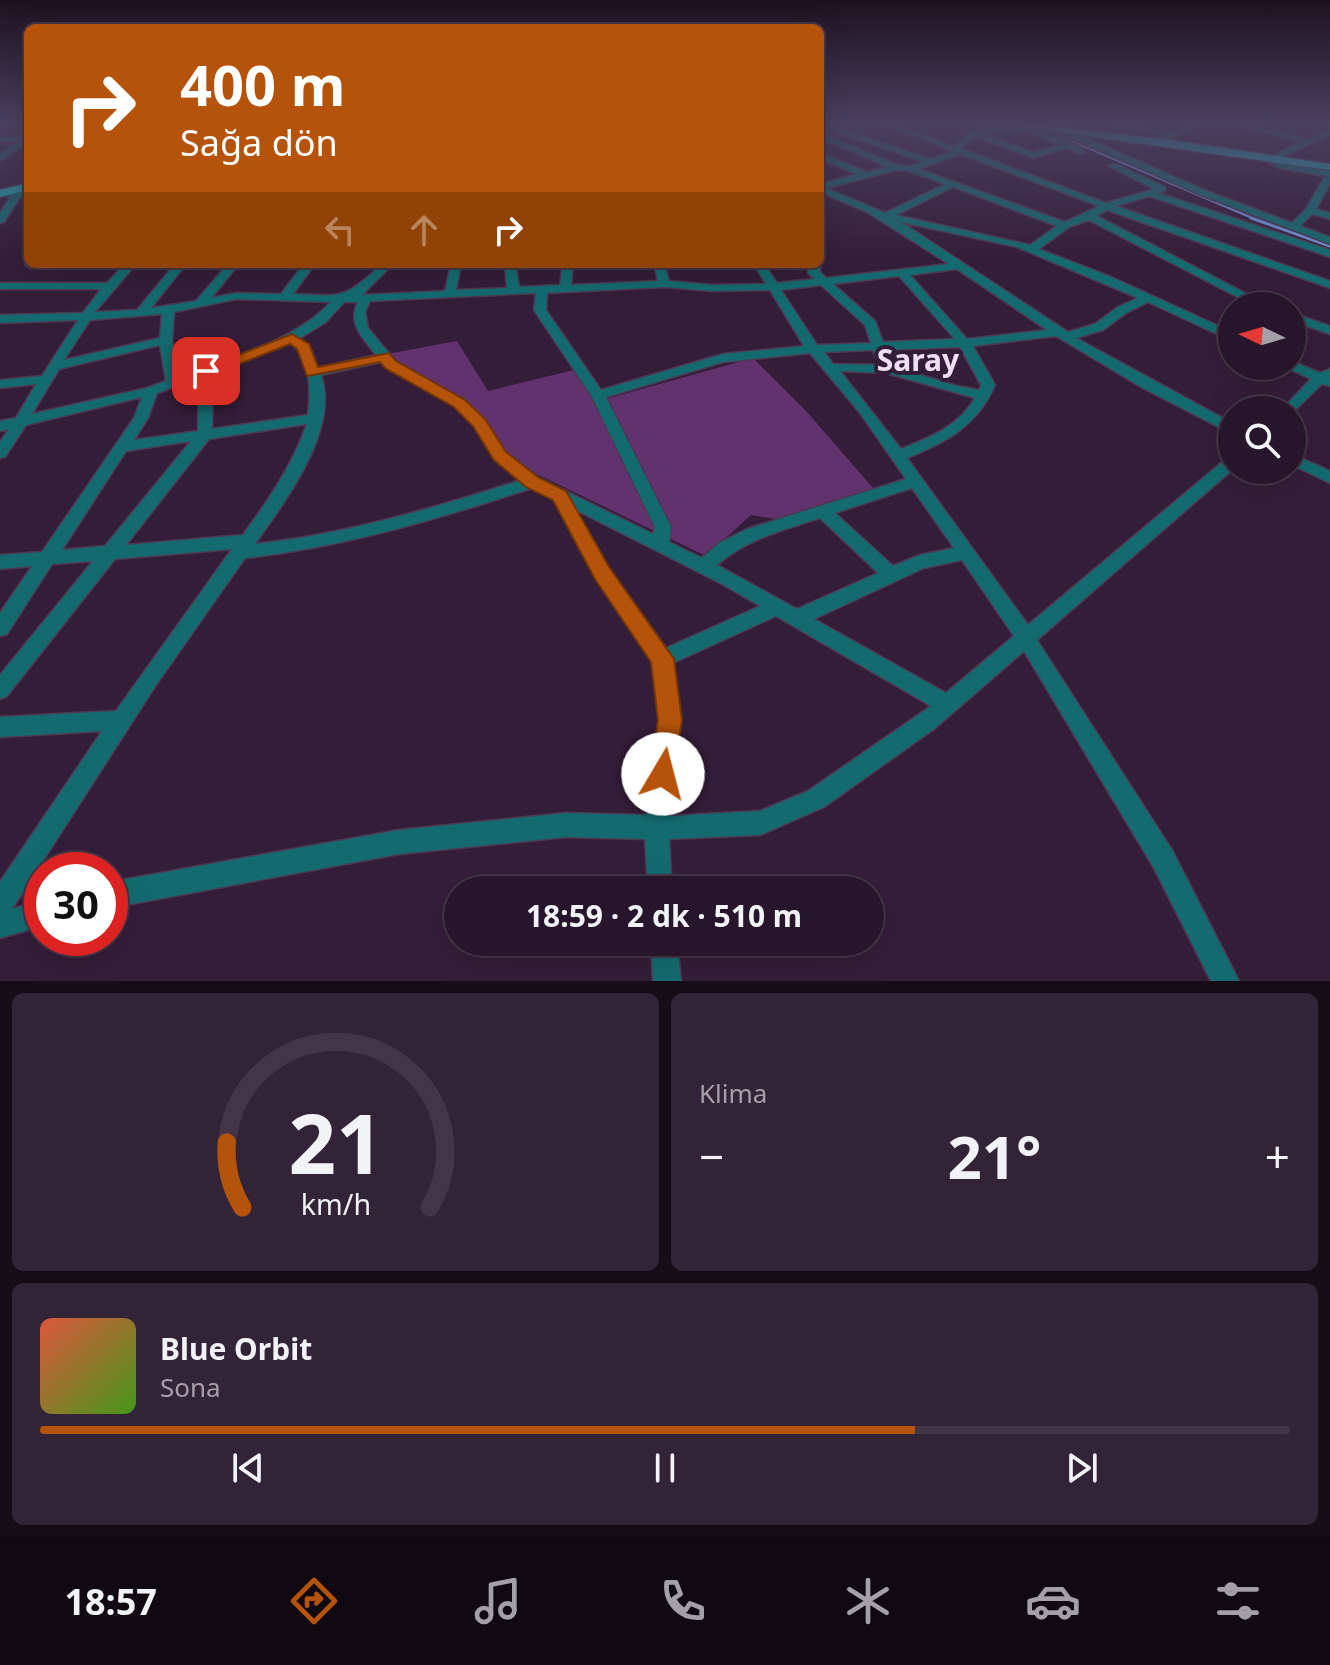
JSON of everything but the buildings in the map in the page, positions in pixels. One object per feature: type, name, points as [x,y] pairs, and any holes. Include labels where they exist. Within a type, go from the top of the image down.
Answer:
[{"type":"main road","points":[[0,194],[24,189]]},
{"type":"street","points":[[849,168],[864,174]]},
{"type":"street","points":[[824,187],[892,168]]},
{"type":"street","points":[[902,168],[1065,225]]},
{"type":"street","points":[[1008,168],[1106,206],[1330,282]]},
{"type":"street","points":[[1031,249],[1065,225],[1106,206],[1162,189],[1116,168]]},
{"type":"street","points":[[1150,168],[1330,241]]},
{"type":"street","points":[[1291,168],[1330,175],[1310,211],[1292,228]]},
{"type":"street","points":[[885,216],[953,184]]},
{"type":"street","points":[[824,189],[885,216],[1061,334],[1151,388],[1218,422]]},
{"type":"street","points":[[0,220],[24,190]]},
{"type":"street","points":[[1151,194],[1330,254]]},
{"type":"street","points":[[1310,211],[1330,216]]},
{"type":"street","points":[[885,216],[1031,249],[1218,330]]},
{"type":"street","points":[[1090,216],[1237,292]]},
{"type":"street","points":[[0,319],[86,319],[168,310],[236,296],[341,299],[664,284],[713,288],[774,287],[957,266]]},
{"type":"street","points":[[0,286],[25,268]]},
{"type":"street","points":[[0,453],[86,319],[109,286],[127,268]]},
{"type":"street","points":[[141,313],[178,268]]},
{"type":"street","points":[[201,302],[231,268]]},
{"type":"street","points":[[285,297],[307,268]]},
{"type":"street","points":[[0,426],[151,391],[292,338],[322,319],[341,299],[358,292],[384,268]]},
{"type":"street","points":[[450,292],[455,268]]},
{"type":"street","points":[[510,268],[513,289]]},
{"type":"street","points":[[565,288],[568,268]]},
{"type":"street","points":[[660,268],[664,284]]},
{"type":"street","points":[[762,268],[812,347],[899,456],[1025,637],[1163,859],[1225,981]]},
{"type":"street","points":[[815,268],[814,273],[821,280],[871,324],[880,347],[883,368]]},
{"type":"street","points":[[899,456],[948,436],[978,409],[988,385],[967,345],[902,273]]},
{"type":"street","points":[[0,286],[109,286]]},
{"type":"street","points":[[542,289],[540,310],[598,395],[663,527],[660,546]]},
{"type":"street","points":[[366,297],[359,312],[362,329],[391,365],[460,403],[479,423],[500,456],[533,482],[703,567],[947,704]]},
{"type":"street","points":[[598,395],[735,356],[812,347],[967,345],[1061,334],[1099,327],[1122,310],[1148,298]]},
{"type":"street","points":[[168,310],[166,340],[173,384]]},
{"type":"street","points":[[1306,322],[1330,330]]},
{"type":"street","points":[[0,904],[121,720],[278,499],[302,458],[315,418],[318,387],[304,347],[292,338]]},
{"type":"street","points":[[56,366],[166,340]]},
{"type":"street","points":[[313,373],[384,357]]},
{"type":"street","points":[[830,368],[883,368],[974,396],[984,394]]},
{"type":"street","points":[[1306,370],[1327,378]]},
{"type":"street","points":[[0,690],[205,434],[206,371]]},
{"type":"street","points":[[1305,396],[1327,378]]},
{"type":"street","points":[[0,384],[48,379]]},
{"type":"street","points":[[0,628],[141,418],[151,391]]},
{"type":"street","points":[[121,447],[315,418]]},
{"type":"street","points":[[1306,466],[1330,478]]},
{"type":"street","points":[[128,892],[399,842],[566,825],[656,827],[760,823],[816,799],[947,704],[1218,474]]},
{"type":"street","points":[[703,567],[725,548],[753,533],[916,481]]},
{"type":"street","points":[[0,562],[109,552],[243,546],[280,549],[465,505],[533,482]]},
{"type":"street","points":[[560,496],[602,573],[662,659],[670,720],[656,827],[659,876]]},
{"type":"street","points":[[824,512],[891,575]]},
{"type":"street","points":[[797,618],[920,562],[966,552]]},
{"type":"street","points":[[662,659],[777,607]]},
{"type":"street","points":[[0,727],[121,720]]},
{"type":"street","points":[[0,925],[24,918]]},
{"type":"street","points":[[665,956],[667,981]]},
{"type":"shaded area","points":[[457,341],[488,391],[574,370],[595,402],[753,358],[807,412],[873,488],[775,519],[751,515],[706,556],[512,462],[491,430],[469,407],[387,354]]},
{"type":"waterway","points":[[1134,168],[1257,220]]},
{"type":"waterway","points":[[1251,218],[1330,246]]},
{"type":"district","name":"Saray","points":[[918,359]]},
{"type":"route","points":[[206,371],[292,338],[304,347],[313,373],[384,357],[391,365],[460,403],[479,423],[500,456],[533,482],[560,496],[602,573],[662,659],[670,720],[663,774]]}]
